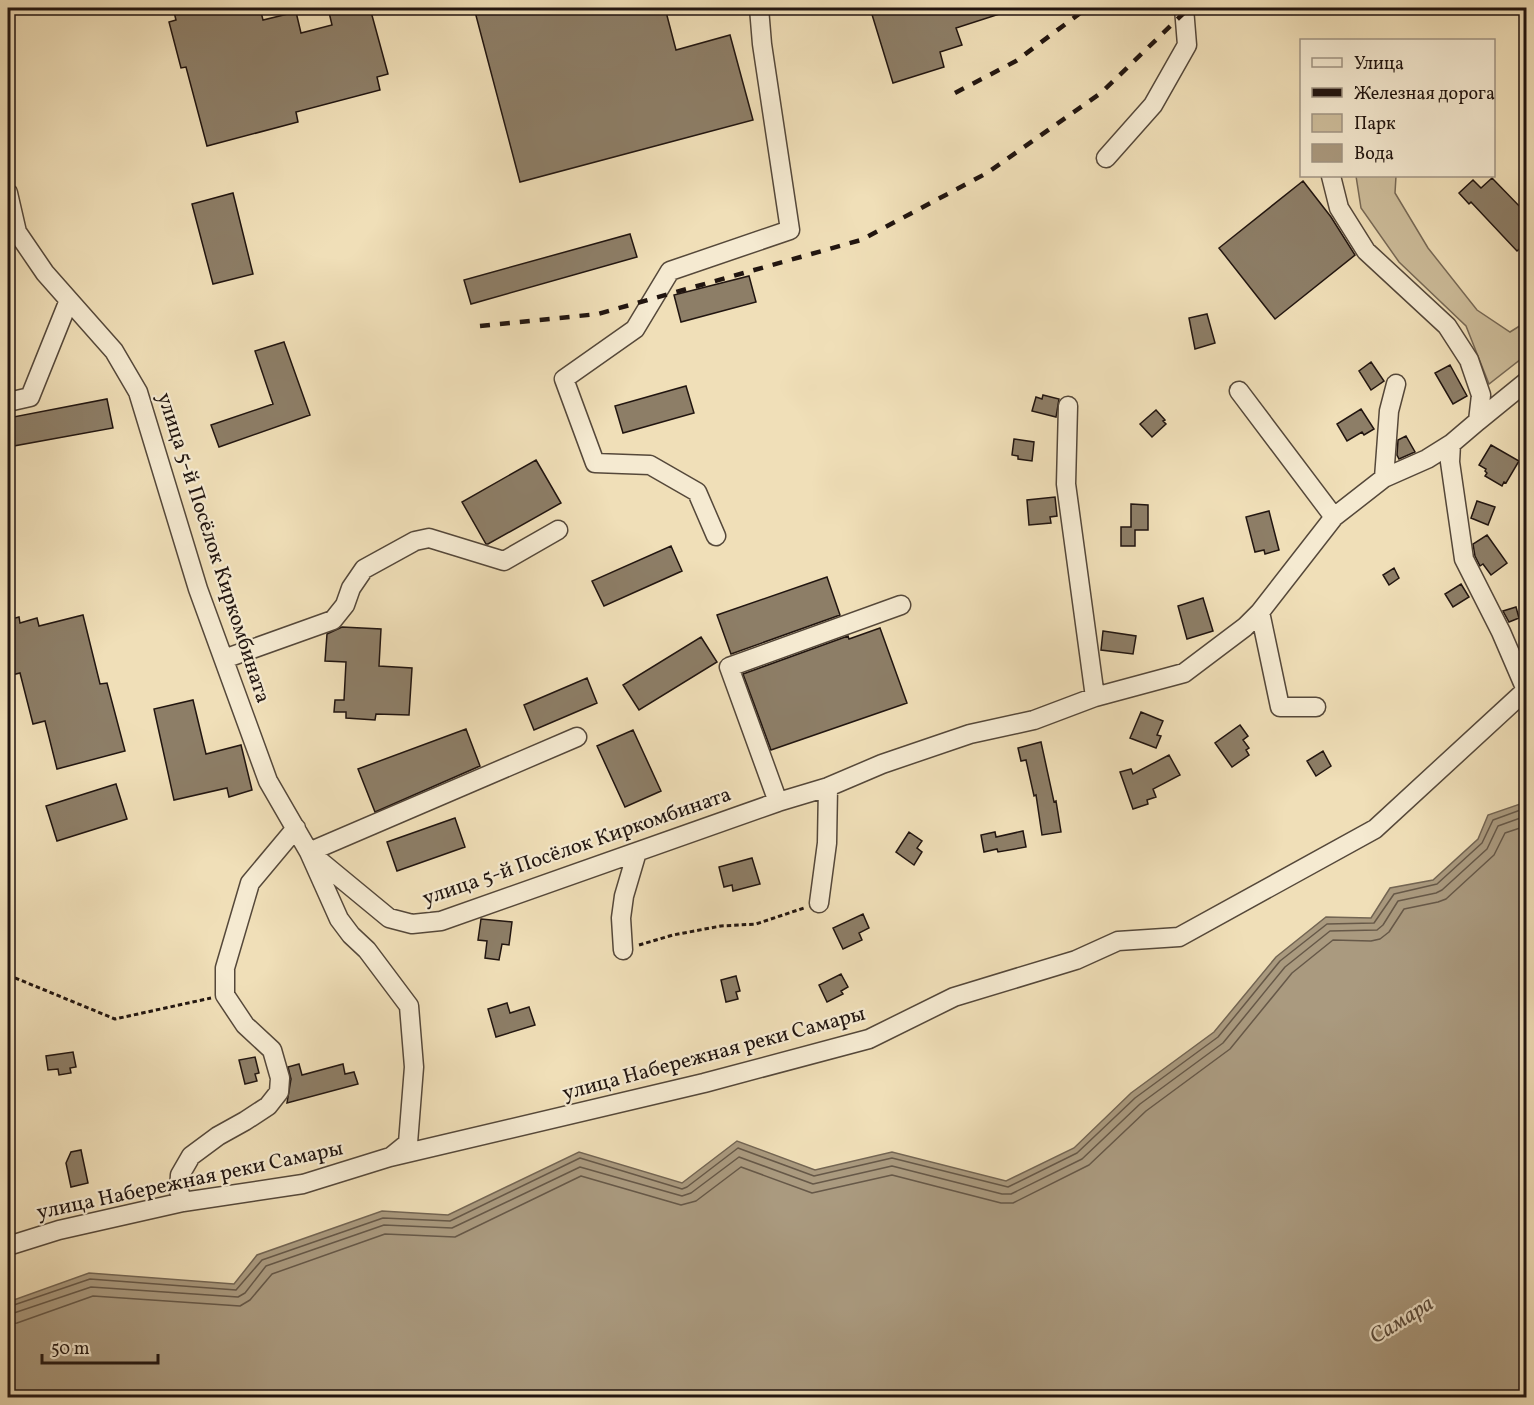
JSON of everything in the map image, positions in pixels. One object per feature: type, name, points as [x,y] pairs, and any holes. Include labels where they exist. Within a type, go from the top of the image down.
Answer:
[{"type":"street","points":[[716,536],[697,492],[650,465],[595,463],[564,379],[635,329],[670,271],[790,230],[762,44],[759,8]]},
{"type":"street","points":[[1106,158],[1153,105],[1187,45],[1185,8]]},
{"type":"street","points":[[1331,177],[1339,208],[1366,251],[1447,326],[1469,360],[1480,395],[1478,421]]},
{"type":"street","name":"улица 5-й Посёлок Киркомбината","points":[[8,193],[17,232],[45,273],[114,351],[138,392],[198,589],[268,781],[309,852],[389,918],[412,924],[441,921],[778,802],[828,787],[904,756],[970,734],[1034,720],[1095,697],[1184,673],[1245,627],[1260,612],[1334,517],[1384,478],[1427,459],[1451,444],[1527,382]]},
{"type":"street","points":[[8,402],[30,397],[69,300]]},
{"type":"street","points":[[1384,478],[1389,411],[1396,384]]},
{"type":"street","points":[[1239,391],[1334,517]]},
{"type":"street","points":[[1068,406],[1066,484],[1095,697]]},
{"type":"street","points":[[1451,444],[1450,462],[1464,559],[1501,632],[1526,690]]},
{"type":"street","points":[[224,659],[333,620],[345,605],[351,588],[364,569],[415,541],[429,538],[504,561],[558,530]]},
{"type":"street","points":[[778,802],[729,667],[901,605]]},
{"type":"street","points":[[1260,612],[1280,706],[1316,707]]},
{"type":"street","name":"улица Набережная реки Самары","points":[[8,1246],[59,1230],[183,1202],[303,1184],[390,1157],[704,1083],[869,1039],[954,997],[1076,960],[1118,940],[1179,937],[1375,829],[1526,690]]},
{"type":"street","points":[[390,1157],[408,1143],[414,1067],[409,1006],[367,950],[351,935],[339,919],[309,852],[578,737]]},
{"type":"street","points":[[819,903],[828,843],[828,787]]},
{"type":"street","points":[[183,1202],[179,1191],[180,1175],[191,1156],[218,1136],[268,1106],[279,1092],[280,1078],[272,1050],[245,1025],[225,995],[225,968],[250,883],[296,828]]},
{"type":"street","points":[[623,950],[621,918],[624,896],[637,852]]},
{"type":"path","points":[[623,950],[673,935],[721,926],[756,924],[819,903]]},
{"type":"path","points":[[8,975],[115,1018],[225,995]]},
{"type":"green space","points":[[1356,177],[1396,177],[1395,193],[1428,248],[1477,310],[1510,332],[1526,322],[1526,355],[1489,384],[1466,326],[1399,262],[1361,208]]},
{"type":"water","name":"Самара","points":[[1526,802],[1526,1397],[8,1397],[8,1302],[89,1273],[234,1284],[257,1255],[382,1211],[448,1215],[579,1152],[682,1183],[737,1141],[815,1170],[892,1152],[1006,1181],[1074,1148],[1131,1093],[1214,1032],[1276,957],[1326,917],[1371,918],[1390,888],[1433,880],[1478,839],[1488,815]]},
{"type":"building","points":[[173,8],[260,8],[263,20],[296,12],[301,33],[332,25],[328,8],[370,8],[388,74],[377,77],[380,90],[296,112],[298,122],[207,146],[186,67],[181,68],[169,22],[176,20]]},
{"type":"building","points":[[474,8],[665,8],[676,50],[730,35],[753,120],[520,182]]},
{"type":"building","points":[[870,8],[1012,8],[1012,10],[956,28],[962,45],[940,52],[944,67],[893,83]]},
{"type":"building","points":[[1492,178],[1527,214],[1527,242],[1517,251],[1471,202],[1469,204],[1459,193],[1473,180],[1481,188]]},
{"type":"building","points":[[1303,181],[1331,217],[1355,255],[1275,319],[1219,248]]},
{"type":"building","points":[[233,193],[253,274],[213,284],[192,204]]},
{"type":"building","points":[[630,234],[637,257],[471,304],[464,280]]},
{"type":"building","points":[[749,276],[756,302],[681,322],[674,295]]},
{"type":"building","points":[[1207,314],[1215,343],[1195,349],[1189,318]]},
{"type":"building","points":[[284,342],[310,415],[219,447],[211,425],[273,404],[255,351]]},
{"type":"building","points":[[1371,362],[1384,381],[1371,390],[1359,371]]},
{"type":"building","points":[[1450,365],[1467,396],[1453,404],[1435,373]]},
{"type":"building","points":[[686,386],[694,413],[623,433],[615,406]]},
{"type":"building","points":[[1043,395],[1059,399],[1056,417],[1032,411],[1036,397],[1042,399]]},
{"type":"building","points":[[107,399],[113,428],[8,447],[8,418]]},
{"type":"building","points":[[1361,409],[1374,429],[1364,435],[1362,432],[1347,441],[1337,424]]},
{"type":"building","points":[[1156,410],[1166,424],[1152,437],[1140,424]]},
{"type":"building","points":[[1406,436],[1415,452],[1399,459],[1398,440]]},
{"type":"building","points":[[1014,439],[1034,442],[1032,461],[1018,459],[1018,456],[1012,455]]},
{"type":"building","points":[[1491,445],[1519,461],[1502,486],[1485,476],[1486,469],[1479,465]]},
{"type":"building","points":[[536,460],[561,503],[486,544],[462,502]]},
{"type":"building","points":[[1055,497],[1057,516],[1050,517],[1051,523],[1029,525],[1027,500]]},
{"type":"building","points":[[1477,501],[1495,507],[1488,525],[1471,518]]},
{"type":"building","points":[[1131,504],[1148,505],[1148,530],[1135,530],[1135,546],[1121,546],[1121,527],[1131,527]]},
{"type":"building","points":[[1269,511],[1279,550],[1265,554],[1264,550],[1255,552],[1246,517]]},
{"type":"building","points":[[1487,535],[1507,563],[1491,575],[1483,564],[1480,566],[1473,544]]},
{"type":"building","points":[[671,546],[682,571],[604,606],[592,581]]},
{"type":"building","points":[[1394,568],[1399,578],[1389,585],[1383,575]]},
{"type":"building","points":[[827,577],[840,615],[731,654],[717,615]]},
{"type":"building","points":[[1461,584],[1469,597],[1453,607],[1445,594]]},
{"type":"building","points":[[1203,598],[1213,631],[1187,639],[1178,606]]},
{"type":"building","points":[[1516,607],[1519,618],[1509,622],[1503,611]]},
{"type":"building","points":[[83,615],[100,684],[107,683],[125,751],[57,769],[45,721],[33,724],[20,673],[8,676],[8,620],[19,617],[20,623],[37,618],[39,626]]},
{"type":"building","points":[[342,627],[381,629],[379,666],[412,668],[409,715],[376,714],[375,720],[346,718],[346,712],[334,712],[335,700],[344,700],[346,662],[325,661],[327,634]]},
{"type":"building","points":[[880,628],[907,703],[771,750],[743,674],[848,636],[849,639]]},
{"type":"building","points":[[1103,631],[1136,636],[1133,654],[1101,650]]},
{"type":"building","points":[[701,637],[717,662],[639,710],[623,685]]},
{"type":"building","points":[[587,678],[597,703],[534,730],[524,705]]},
{"type":"building","points":[[193,700],[206,754],[241,745],[252,790],[229,797],[227,788],[174,800],[154,709]]},
{"type":"building","points":[[1141,712],[1163,721],[1157,735],[1161,736],[1156,748],[1130,738]]},
{"type":"building","points":[[1240,725],[1248,736],[1243,740],[1249,748],[1246,750],[1249,755],[1232,767],[1215,743]]},
{"type":"building","points":[[466,729],[480,766],[375,812],[358,769]]},
{"type":"building","points":[[633,730],[661,791],[625,807],[597,746]]},
{"type":"building","points":[[1041,742],[1054,802],[1056,801],[1061,832],[1042,835],[1036,795],[1034,796],[1026,760],[1021,761],[1018,748]]},
{"type":"building","points":[[1323,751],[1331,766],[1316,776],[1307,761]]},
{"type":"building","points":[[1169,755],[1180,775],[1153,789],[1156,797],[1147,800],[1148,804],[1133,809],[1120,772],[1131,769],[1133,774]]},
{"type":"building","points":[[116,784],[127,819],[57,841],[46,806]]},
{"type":"building","points":[[455,818],[465,847],[397,871],[387,842]]},
{"type":"building","points":[[1023,831],[1026,847],[984,852],[981,835],[995,832],[996,837]]},
{"type":"building","points":[[909,832],[922,841],[917,848],[922,852],[914,865],[896,852]]},
{"type":"building","points":[[752,858],[760,884],[733,891],[732,885],[724,887],[719,867]]},
{"type":"building","points":[[863,914],[869,928],[859,933],[862,940],[843,949],[833,928]]},
{"type":"building","points":[[481,919],[512,922],[509,945],[502,944],[499,960],[485,958],[487,941],[478,940]]},
{"type":"building","points":[[841,974],[848,987],[841,991],[843,994],[827,1002],[819,985]]},
{"type":"building","points":[[736,976],[740,991],[736,992],[738,999],[726,1002],[721,980]]},
{"type":"building","points":[[507,1003],[510,1013],[529,1007],[535,1025],[496,1037],[488,1009]]},
{"type":"building","points":[[73,1052],[76,1067],[70,1068],[71,1073],[59,1075],[58,1069],[48,1070],[46,1056]]},
{"type":"building","points":[[255,1057],[259,1073],[255,1074],[257,1081],[245,1084],[239,1060]]},
{"type":"building","points":[[299,1064],[302,1075],[343,1064],[345,1074],[354,1072],[358,1084],[287,1103],[291,1079],[288,1067]]},
{"type":"building","points":[[81,1150],[88,1183],[71,1187],[66,1163],[71,1152]]},
{"type":"railway","points":[[955,93],[1016,61],[1087,8]]},
{"type":"railway","points":[[480,326],[598,314],[861,240],[987,173],[1101,93],[1189,8]]}]
